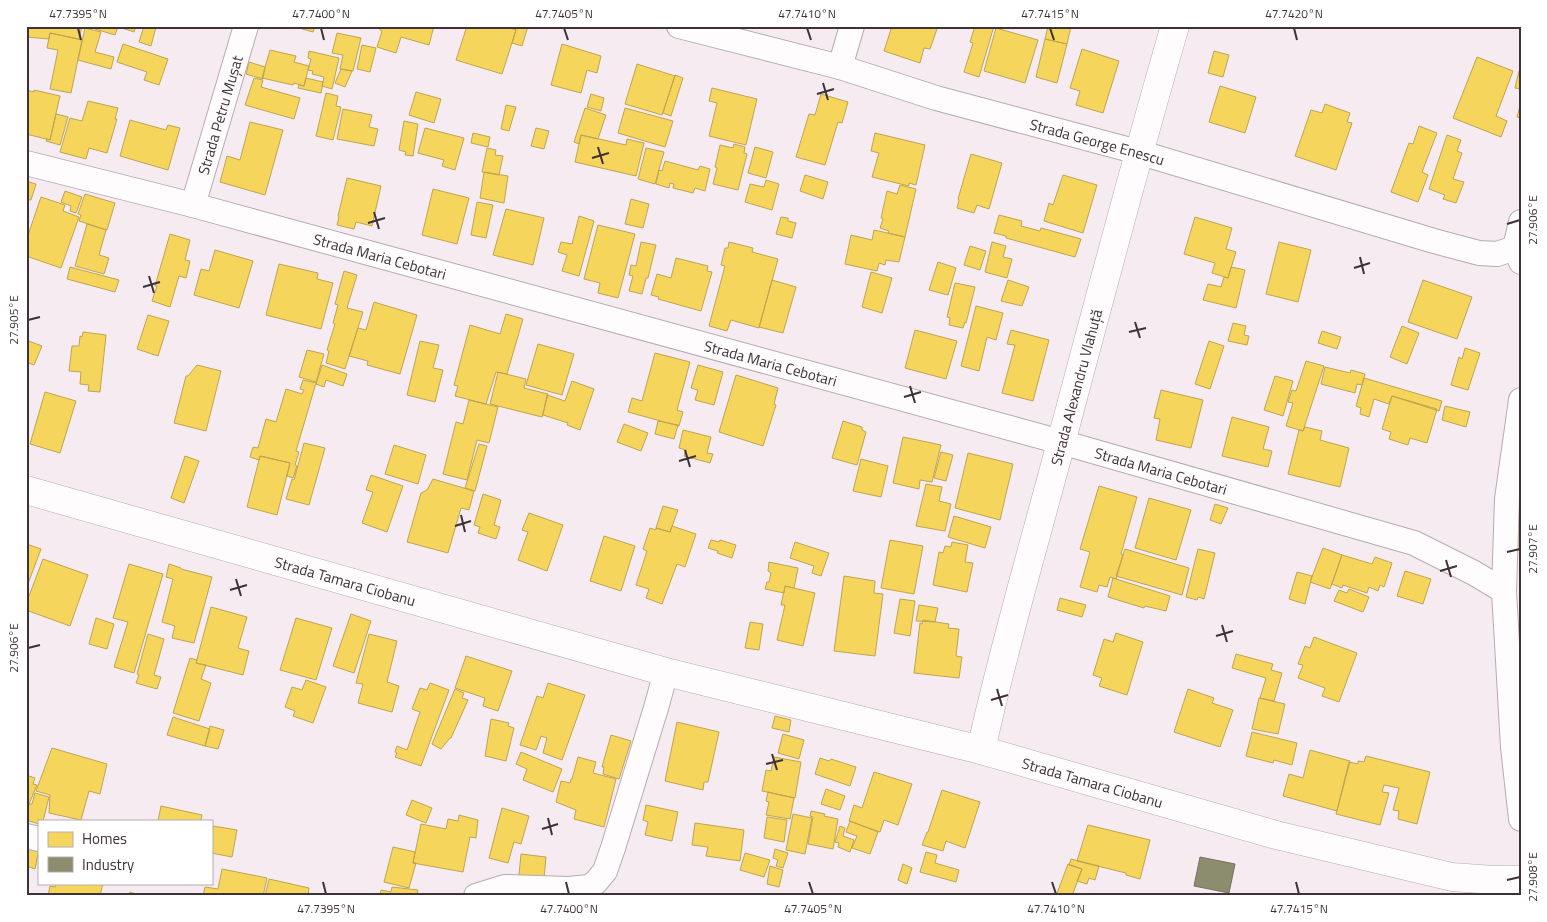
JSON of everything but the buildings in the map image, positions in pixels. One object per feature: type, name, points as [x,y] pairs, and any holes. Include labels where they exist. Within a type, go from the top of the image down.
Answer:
[{"type":"street","name":"Strada Petru Mușat","points":[[193,205],[246,26]]},
{"type":"street","name":"Strada George Enescu","points":[[679,26],[840,67],[936,98],[1138,152],[1338,213],[1480,253],[1518,255]]},
{"type":"street","points":[[840,67],[852,26]]},
{"type":"street","name":"Strada Аlexandru Vlahuță","points":[[981,750],[1007,639],[1138,152],[1175,26]]},
{"type":"street","name":"Strada Maria Cebotari","points":[[26,163],[193,205],[1061,442],[1414,543],[1474,573],[1504,591]]},
{"type":"street","points":[[1518,255],[1521,222]]},
{"type":"street","points":[[1521,400],[1507,499],[1504,591],[1513,747],[1521,819]]},
{"type":"street","name":"Strada Tamara Ciobanu","points":[[26,490],[666,672],[981,750],[1276,835],[1452,877],[1521,880]]},
{"type":"street","points":[[476,896],[505,887],[568,889],[589,887],[596,882],[605,871],[666,672]]}]
